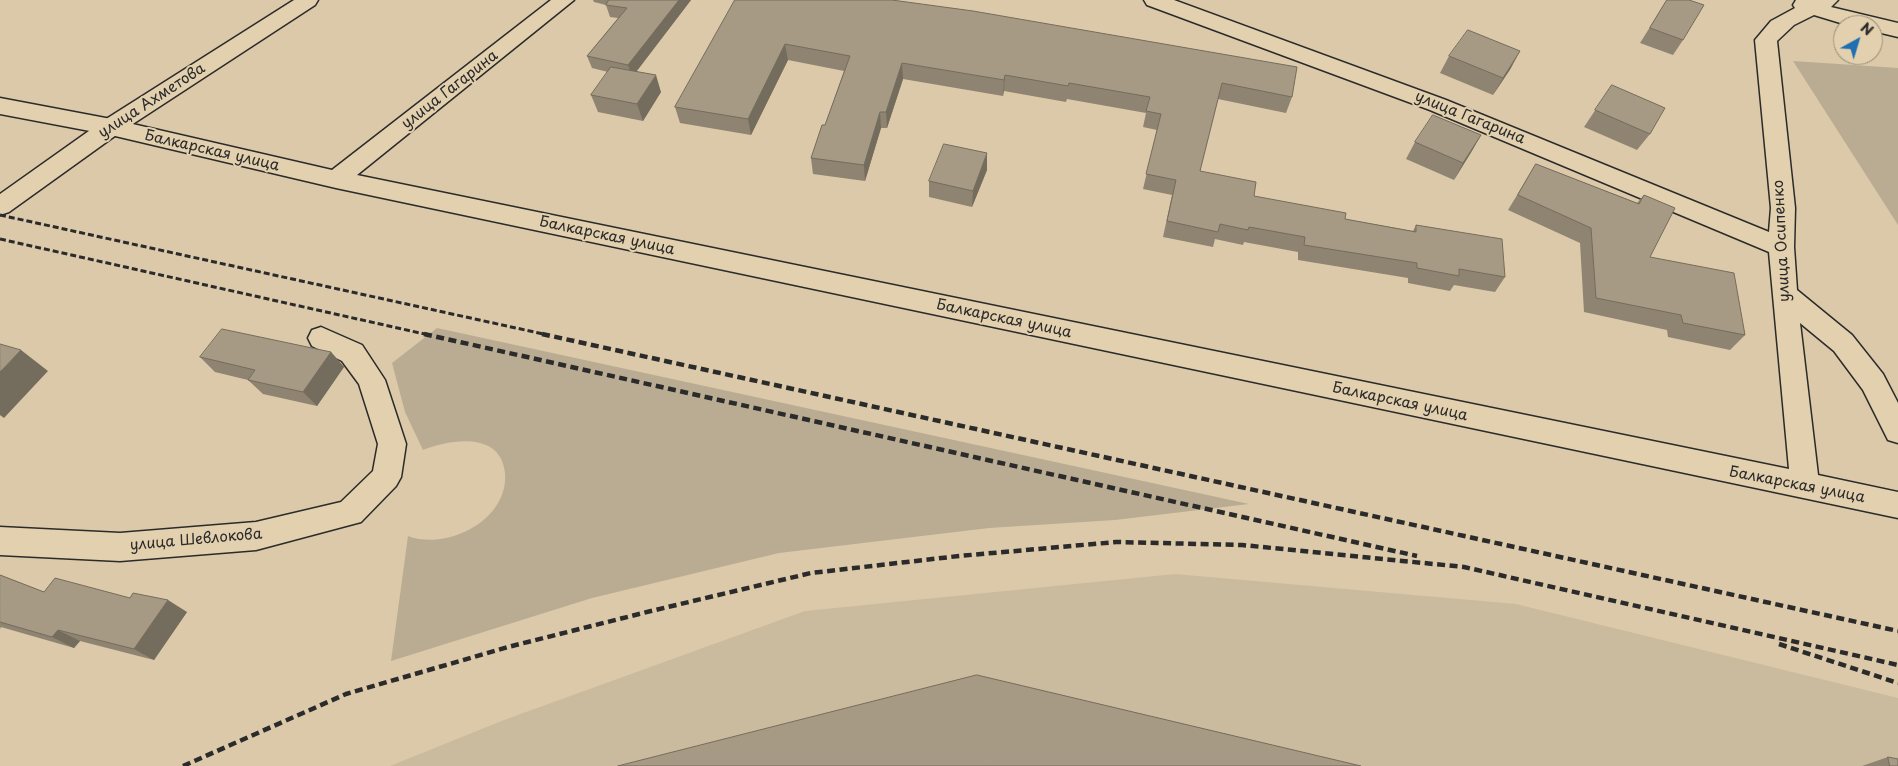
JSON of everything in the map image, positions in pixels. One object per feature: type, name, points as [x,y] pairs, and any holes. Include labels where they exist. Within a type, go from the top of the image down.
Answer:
[{"type":"street","name":"улица Ахметова","points":[[0,206],[111,127],[308,0]]},
{"type":"street","name":"улица Гагарина","points":[[336,179],[564,0]]},
{"type":"street","name":"улица Гагарина","points":[[1154,0],[1438,105],[1781,247]]},
{"type":"street","points":[[1784,0],[1821,4],[1898,30]]},
{"type":"street","name":"улица Осипенко","points":[[1805,487],[1784,294],[1781,247],[1783,208],[1766,40],[1774,28],[1783,22],[1798,13],[1821,4]]},
{"type":"street","name":"Балкарская улица","points":[[0,106],[111,127],[336,179],[1898,505]]},
{"type":"street","points":[[1784,294],[1844,343],[1873,382],[1898,431]]},
{"type":"street","name":"улица Шевлокова","points":[[0,541],[50,546],[120,547],[256,536],[350,513],[386,477],[392,444],[371,380],[352,353],[321,338]]},
{"type":"shaded area","points":[[1793,61],[1898,68],[1898,225]]},
{"type":"shaded area","points":[[437,328],[1249,504],[1115,520],[989,528],[779,553],[592,598],[391,661],[408,536],[424,540],[440,539],[457,535],[473,528],[486,518],[497,505],[504,490],[505,473],[501,460],[494,450],[484,444],[460,441],[423,450],[405,412],[392,363]]},
{"type":"shaded area","points":[[1175,574],[1516,604],[1898,698],[1898,766],[390,766],[504,720],[805,611]]},
{"type":"building","points":[[609,0],[679,0],[628,65],[587,56],[627,8],[606,5]]},
{"type":"building","points":[[735,0],[892,0],[973,11],[1297,67],[1292,97],[1222,83],[1200,171],[1256,182],[1254,196],[1346,213],[1345,219],[1416,232],[1416,225],[1502,239],[1505,277],[1459,269],[1459,276],[1417,268],[1417,263],[1304,245],[1305,237],[1249,227],[1248,230],[1220,224],[1218,232],[1167,221],[1176,180],[1146,174],[1161,114],[1146,111],[1150,97],[1069,83],[1068,86],[1005,75],[1004,80],[902,63],[886,112],[880,112],[864,165],[811,158],[822,125],[825,125],[850,56],[785,44],[748,119],[675,107]]},
{"type":"building","points":[[1667,0],[1689,0],[1704,5],[1683,40],[1650,28]]},
{"type":"building","points":[[1468,30],[1520,51],[1503,78],[1449,56]]},
{"type":"building","points":[[611,67],[656,75],[637,104],[591,95]]},
{"type":"building","points":[[1612,85],[1665,108],[1650,134],[1595,110]]},
{"type":"building","points":[[1433,115],[1481,135],[1463,163],[1415,142]]},
{"type":"building","points":[[944,144],[987,153],[973,191],[929,181]]},
{"type":"building","points":[[1536,164],[1639,204],[1644,195],[1675,208],[1650,257],[1734,273],[1745,335],[1683,323],[1681,315],[1596,298],[1591,228],[1518,195]]},
{"type":"building","points":[[222,329],[331,352],[303,392],[248,380],[255,370],[200,357]]},
{"type":"building","points":[[0,344],[21,350],[0,372]]},
{"type":"building","points":[[0,575],[44,592],[55,578],[130,598],[133,593],[168,600],[134,649],[58,630],[52,637],[0,622]]},
{"type":"building","points":[[977,675],[1361,766],[618,766]]},
{"type":"building","points":[[1888,757],[1898,759],[1898,766],[1890,766]]},
{"type":"railway","points":[[0,215],[548,335]]},
{"type":"railway","points":[[0,239],[429,335]]},
{"type":"railway","points":[[424,334],[1417,556]]},
{"type":"railway","points":[[542,334],[1898,631]]},
{"type":"railway","points":[[183,766],[346,694],[508,647],[651,611],[811,573],[959,556],[1116,542],[1242,545],[1464,567],[1898,665]]},
{"type":"railway","points":[[1779,644],[1898,683]]}]
